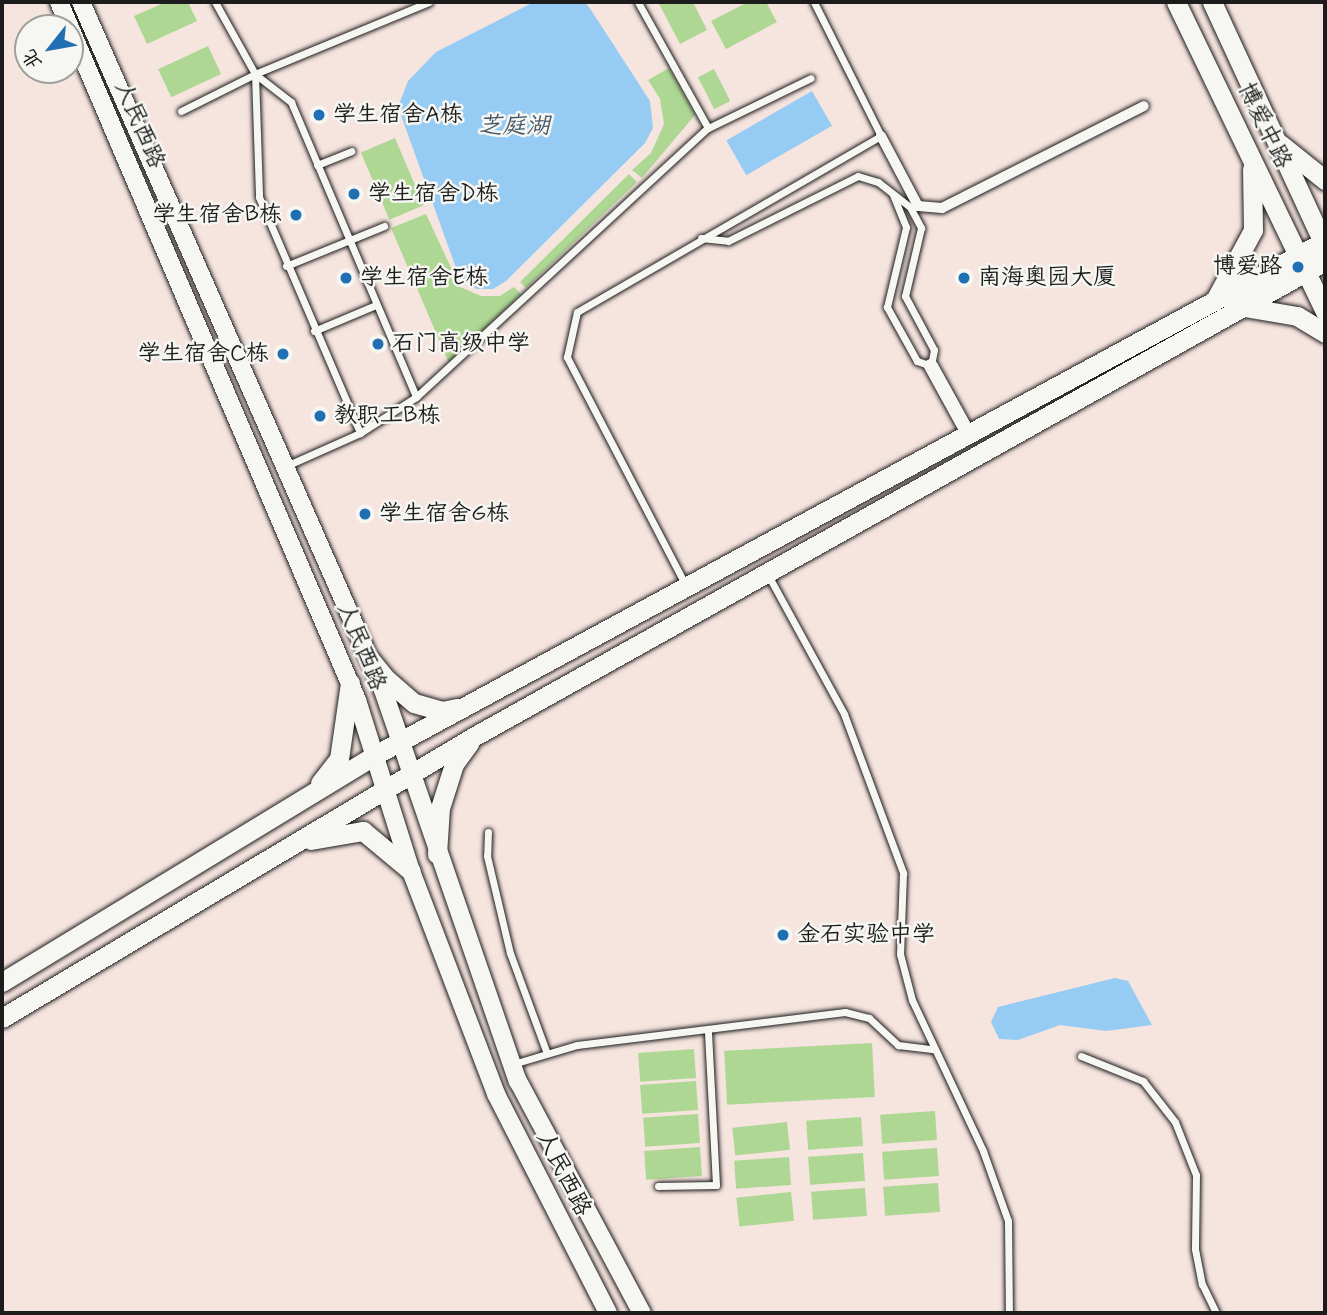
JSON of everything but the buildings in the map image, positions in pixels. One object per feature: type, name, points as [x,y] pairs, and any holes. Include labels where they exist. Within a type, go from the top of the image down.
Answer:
[{"type":"main road","name":"博爱中路","points":[[1176,2],[1303,264]]},
{"type":"main road","name":"博爱中路","points":[[1212,2],[1325,248]]},
{"type":"main road","points":[[1276,141],[1325,180]]},
{"type":"main road","points":[[1215,301],[1253,230],[1252,157]]},
{"type":"main road","points":[[2,1018],[473,737],[1244,307],[1325,248]]},
{"type":"main road","points":[[2,982],[400,741],[1215,301],[1303,264]]},
{"type":"main road","points":[[1303,264],[1325,312]]},
{"type":"main road","points":[[1244,307],[1297,316],[1325,333]]},
{"type":"main road","points":[[369,658],[384,678],[414,703],[442,711],[466,706]]},
{"type":"main road","points":[[311,794],[339,759],[350,683]]},
{"type":"main road","points":[[437,854],[440,808],[454,765],[473,737]]},
{"type":"main road","points":[[286,847],[349,830],[363,831],[411,871]]},
{"type":"street","name":"人民西路","points":[[59,2],[350,683],[411,871],[496,1094],[608,1313]]},
{"type":"street","points":[[82,2],[283,467],[369,658],[512,1064],[547,1140],[642,1313]]},
{"type":"street","points":[[881,136],[918,206],[942,208],[1144,106]]},
{"type":"street","points":[[931,366],[968,435]]},
{"type":"lane","points":[[215,2],[255,74],[291,102],[416,397]]},
{"type":"lane","points":[[181,111],[255,74],[429,2]]},
{"type":"lane","points":[[638,2],[708,128]]},
{"type":"lane","points":[[686,588],[567,357],[577,312],[586,303],[881,136],[814,2]]},
{"type":"lane","points":[[255,74],[258,197],[360,433]]},
{"type":"lane","points":[[283,467],[360,433],[416,397],[708,128],[811,78]]},
{"type":"lane","points":[[317,165],[351,151]]},
{"type":"lane","points":[[701,237],[728,240],[858,176],[878,182],[909,206],[921,228],[905,296],[934,350],[931,366],[917,361],[887,307],[906,227],[893,195]]},
{"type":"lane","points":[[286,266],[384,226]]},
{"type":"lane","points":[[314,331],[376,305]]},
{"type":"lane","points":[[767,573],[844,714],[903,873],[900,954],[932,1049],[983,1151],[1008,1221],[1009,1313]]},
{"type":"lane","points":[[488,832],[487,856],[510,953],[546,1051]]},
{"type":"lane","points":[[512,1064],[546,1051],[845,1012],[869,1018],[898,1045],[932,1049]]},
{"type":"lane","points":[[657,1186],[716,1185],[708,1030]]},
{"type":"lane","points":[[1081,1056],[1143,1081],[1175,1122],[1196,1175],[1195,1249],[1202,1284],[1216,1313]]},
{"type":"green space","points":[[166,2],[188,2],[197,21],[147,44],[134,16]]},
{"type":"green space","points":[[658,2],[693,2],[707,30],[680,44]]},
{"type":"green space","points":[[748,2],[766,2],[777,22],[726,49],[711,21]]},
{"type":"green space","points":[[208,46],[221,74],[171,97],[158,69]]},
{"type":"green space","points":[[669,68],[695,115],[642,178],[632,170],[651,153],[664,124],[660,99],[648,80]]},
{"type":"green space","points":[[714,69],[730,101],[714,109],[698,77]]},
{"type":"green space","points":[[395,138],[424,205],[389,220],[361,152]]},
{"type":"green space","points":[[629,174],[637,182],[526,288],[520,282]]},
{"type":"green space","points":[[426,214],[460,287],[481,296],[500,296],[514,287],[521,294],[449,363],[391,228]]},
{"type":"green space","points":[[872,1043],[875,1097],[727,1105],[724,1051]]},
{"type":"green space","points":[[694,1049],[696,1078],[640,1082],[638,1053]]},
{"type":"green space","points":[[696,1081],[698,1110],[642,1114],[640,1085]]},
{"type":"green space","points":[[935,1111],[937,1140],[882,1144],[880,1115]]},
{"type":"green space","points":[[698,1114],[700,1143],[645,1147],[643,1118]]},
{"type":"green space","points":[[861,1117],[863,1146],[808,1150],[806,1121]]},
{"type":"green space","points":[[787,1122],[790,1150],[735,1156],[732,1128]]},
{"type":"green space","points":[[700,1147],[702,1176],[646,1180],[644,1151]]},
{"type":"green space","points":[[937,1148],[939,1176],[884,1180],[882,1152]]},
{"type":"green space","points":[[863,1153],[865,1181],[810,1185],[808,1157]]},
{"type":"green space","points":[[789,1157],[791,1185],[736,1189],[734,1161]]},
{"type":"green space","points":[[938,1183],[940,1212],[885,1216],[883,1187]]},
{"type":"green space","points":[[865,1188],[867,1216],[813,1220],[811,1192]]},
{"type":"green space","points":[[791,1192],[794,1221],[739,1227],[736,1198]]},
{"type":"water","name":"芝庭湖","points":[[534,2],[584,2],[589,7],[650,101],[653,128],[645,143],[506,281],[493,289],[477,289],[464,281],[456,268],[398,107],[408,81],[436,52]]},
{"type":"water","points":[[812,91],[832,126],[746,175],[726,140]]},
{"type":"water","points":[[1115,978],[1128,981],[1152,1025],[1106,1031],[1060,1025],[1018,1040],[999,1039],[991,1022],[998,1007]]},
{"type":"place","name":"学生宿舍A栋","points":[[319,115]]},
{"type":"place","name":"学生宿舍D栋","points":[[354,194]]},
{"type":"place","name":"学生宿舍B栋","points":[[296,215]]},
{"type":"place","name":"博爱路","points":[[1298,267]]},
{"type":"place","name":"学生宿舍E栋","points":[[346,278]]},
{"type":"place","name":"南海奥园大厦","points":[[964,278]]},
{"type":"place","name":"石门高级中学","points":[[378,344]]},
{"type":"place","name":"学生宿舍C栋","points":[[283,354]]},
{"type":"place","name":"教职工B栋","points":[[320,416]]},
{"type":"place","name":"学生宿舍G栋","points":[[365,514]]},
{"type":"place","name":"金石实验中学","points":[[783,935]]}]
